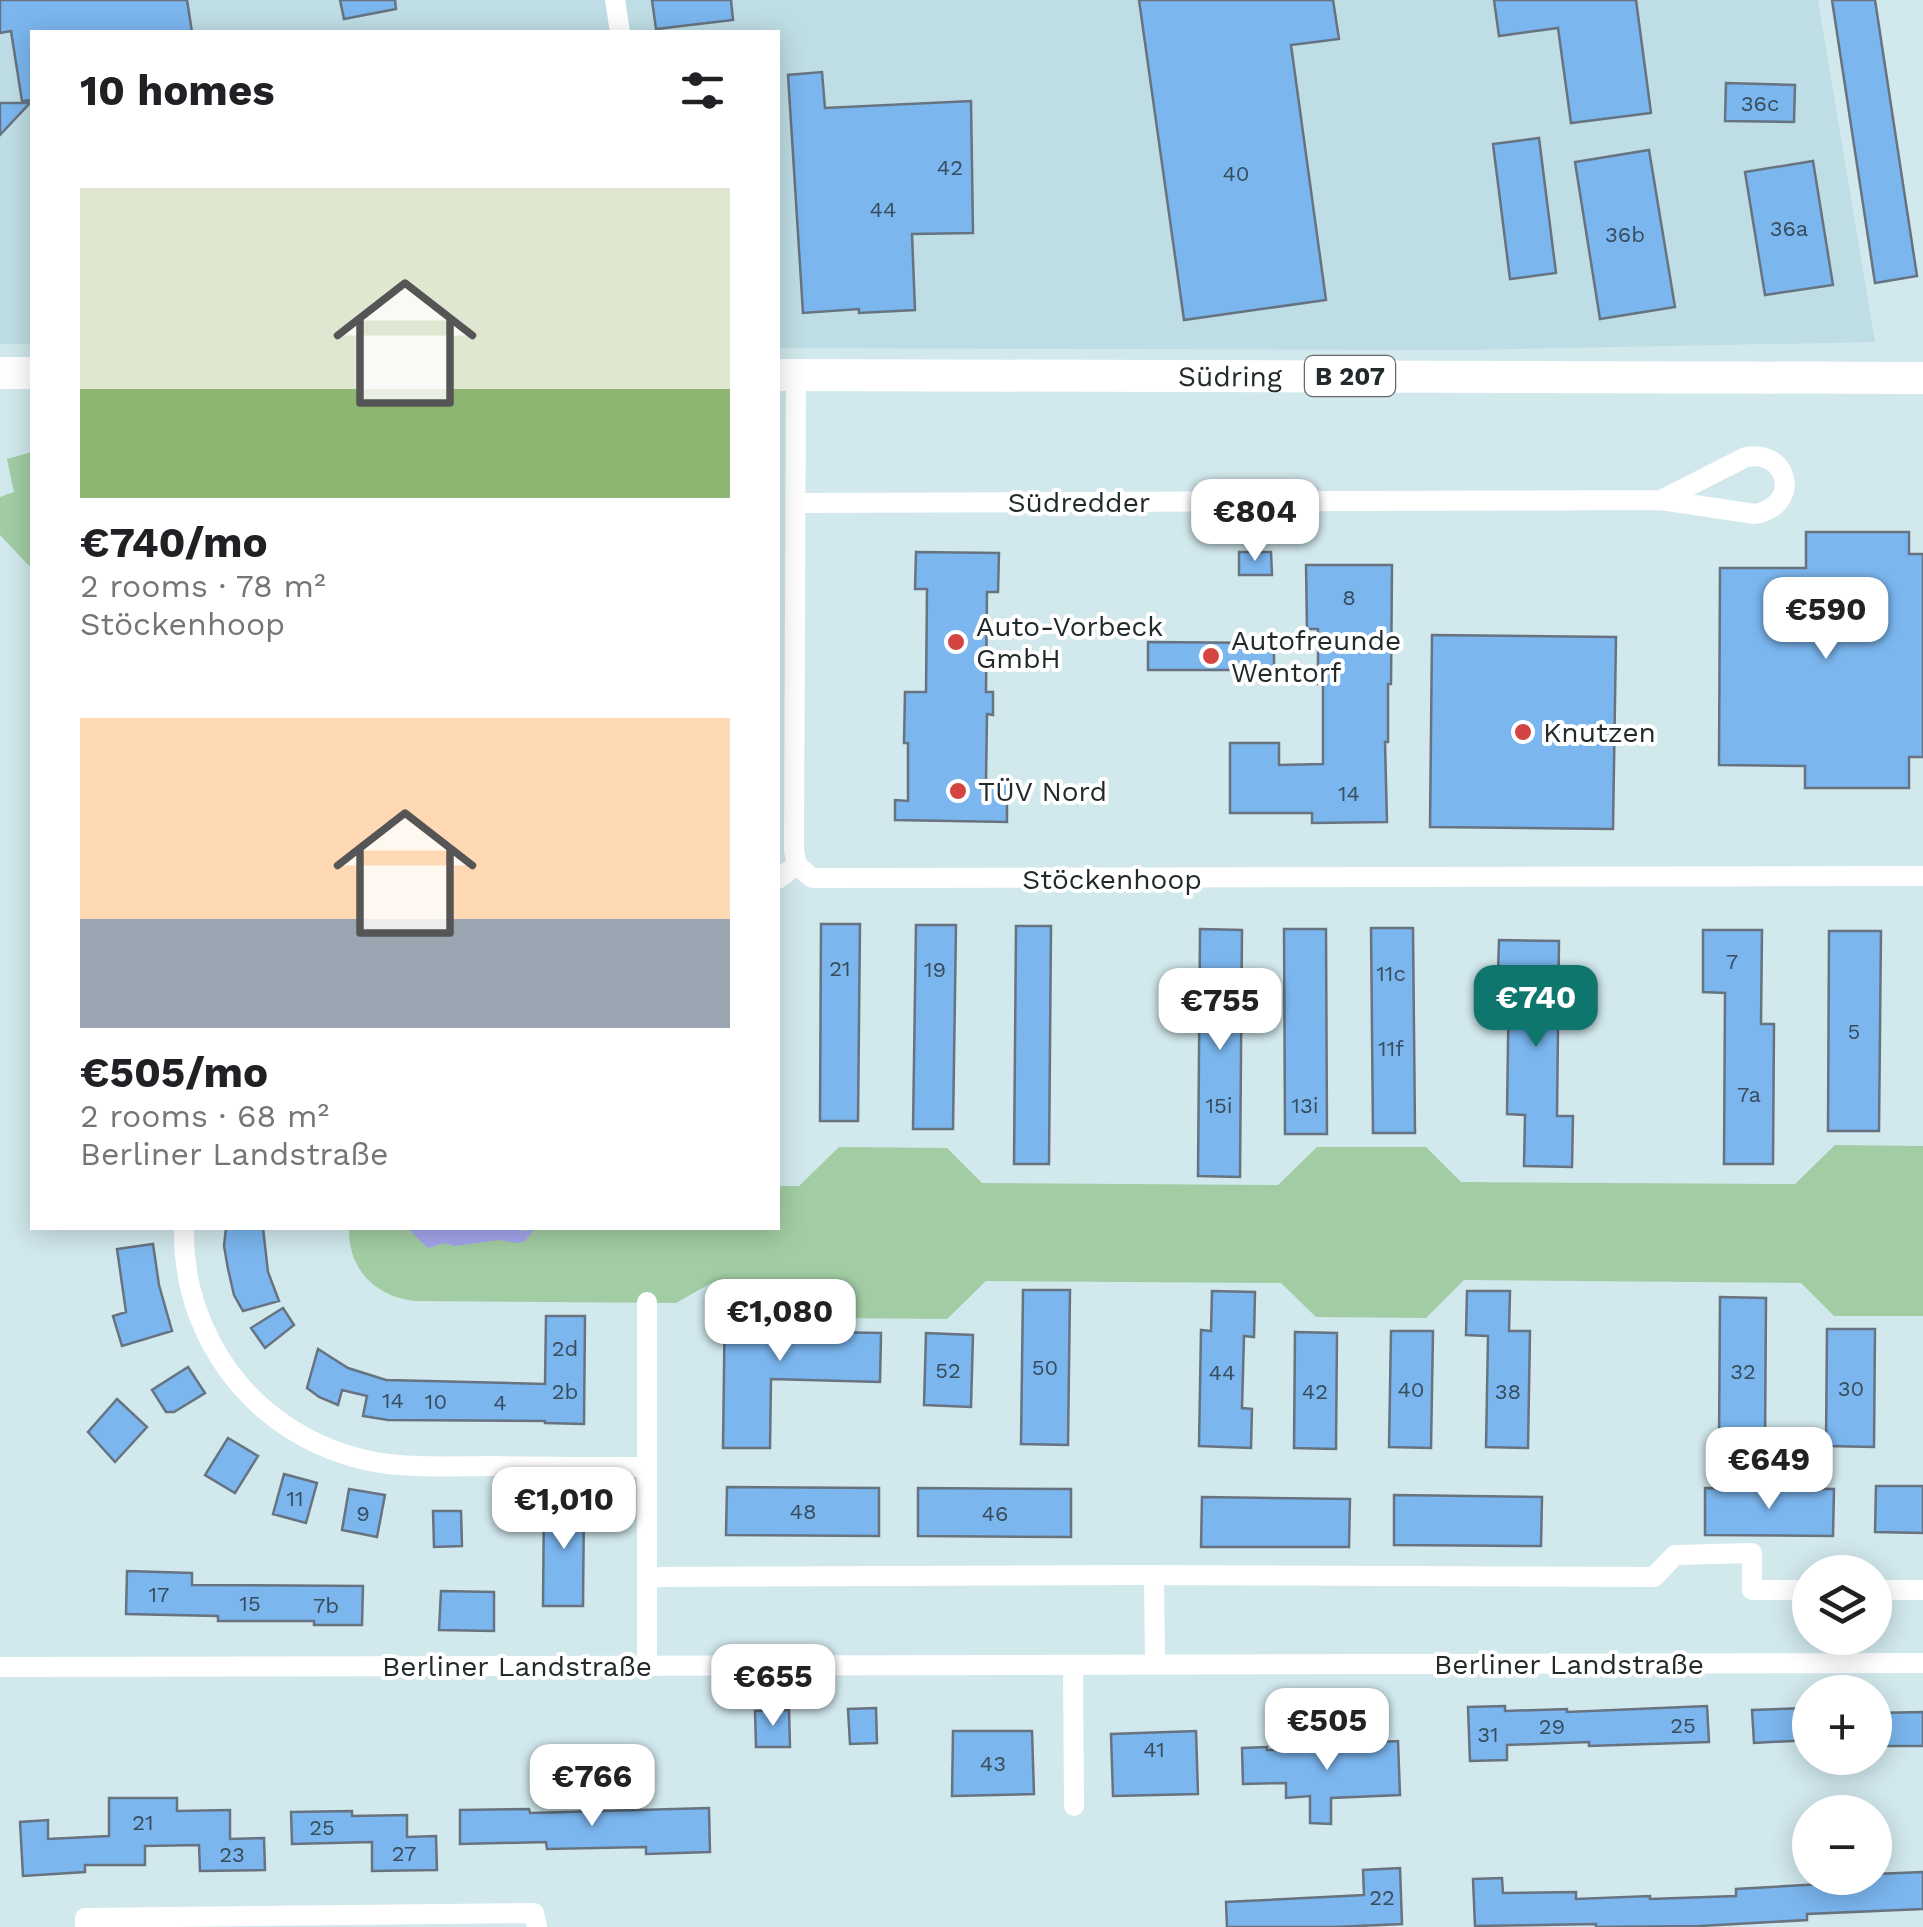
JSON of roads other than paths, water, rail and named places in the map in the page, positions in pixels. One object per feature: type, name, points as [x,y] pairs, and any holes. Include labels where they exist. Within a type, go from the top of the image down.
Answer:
[{"type":"main road","points":[[0,372],[30,372]]},
{"type":"main road","name":"Südring","points":[[787,374],[1923,378]]},
{"type":"street","points":[[615,0],[620,30]]},
{"type":"street","points":[[780,878],[797,865],[796,503],[787,374]]},
{"type":"street","name":"Südredder","points":[[796,503],[1661,500],[1761,514],[1778,504],[1784,480],[1768,458],[1746,457],[1661,500]]},
{"type":"street","name":"Stöckenhoop","points":[[797,865],[812,878],[1923,876]]},
{"type":"street","points":[[184,1230],[191,1291],[214,1348],[259,1405],[309,1440],[343,1454],[390,1464],[647,1468]]},
{"type":"street","points":[[647,1302],[647,1666]]},
{"type":"street","points":[[647,1577],[1654,1577],[1675,1555],[1752,1552],[1752,1590],[1792,1590]]},
{"type":"street","points":[[1154,1575],[1155,1665]]},
{"type":"street","points":[[1892,1590],[1923,1590]]},
{"type":"street","name":"Berliner Landstraße","points":[[0,1667],[1923,1663]]},
{"type":"street","points":[[1073,1666],[1074,1806]]},
{"type":"street","points":[[85,1927],[85,1918],[534,1913],[537,1927]]},
{"type":"water","points":[[409,1230],[534,1230],[525,1241],[517,1243],[444,1243],[428,1248]]},
{"type":"place","name":"Auto-Vorbeck GmbH","points":[[956,642]]},
{"type":"place","name":"Autofreunde Wentorf","points":[[1211,656]]},
{"type":"place","name":"Knutzen","points":[[1523,732]]},
{"type":"place","name":"TÜV Nord","points":[[958,791]]}]
